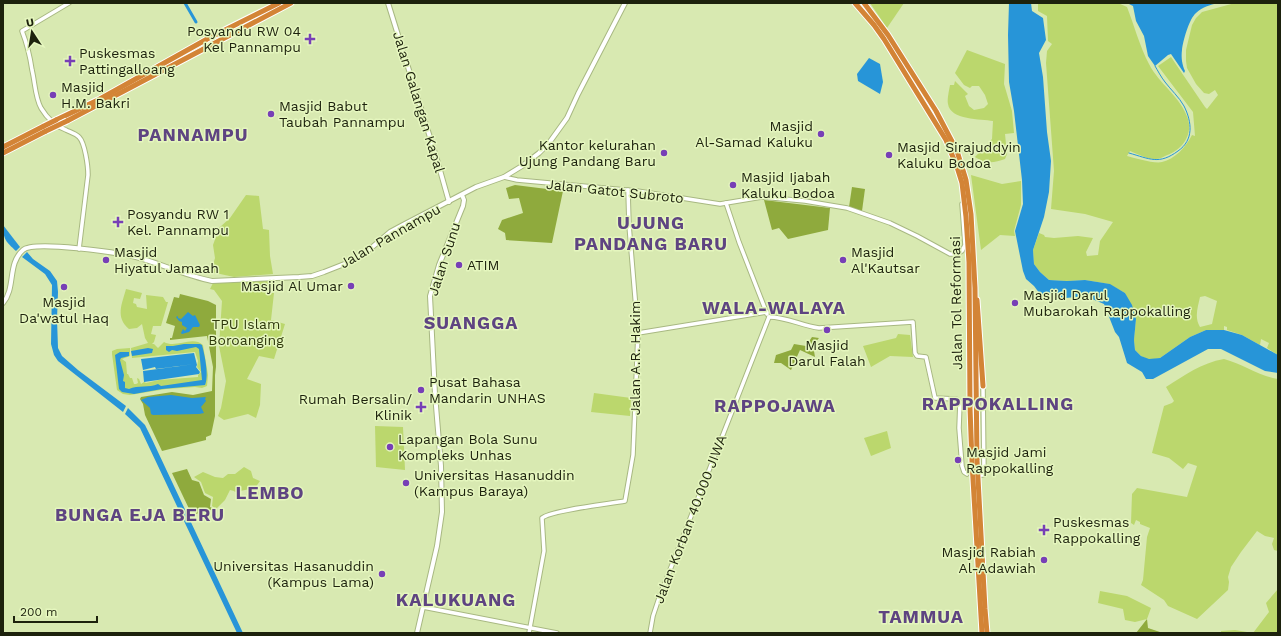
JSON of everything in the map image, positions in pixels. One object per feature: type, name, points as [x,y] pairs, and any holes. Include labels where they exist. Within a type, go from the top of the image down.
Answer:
[{"type":"highway","points":[[3,153],[56,120],[98,100],[209,38],[279,3]]},
{"type":"highway","points":[[3,147],[45,128],[67,121],[291,3]]},
{"type":"highway","name":"Jalan Tol Reformasi","points":[[855,3],[884,39],[946,140],[956,162],[962,183],[969,262],[970,408],[981,633]]},
{"type":"highway","name":"Jalan Tol Reformasi","points":[[864,3],[888,35],[921,86],[950,136],[957,151],[966,180],[971,214],[976,445],[987,633]]},
{"type":"highway","points":[[973,263],[976,276],[983,386]]},
{"type":"main road","name":"Jalan Galangan Kapal","points":[[388,3],[451,200]]},
{"type":"main road","name":"Jalan Pannampu","points":[[3,303],[8,295],[15,259],[28,247],[42,246],[79,249],[133,257],[212,281],[312,276],[352,261],[370,249],[390,232],[476,187],[504,177],[517,170],[540,153],[567,118],[624,3]]},
{"type":"main road","name":"Jalan Sunu","points":[[417,633],[437,546],[442,512],[441,466],[435,394],[430,298],[437,271],[463,206],[464,200],[461,196]]},
{"type":"street","points":[[69,3],[22,31],[29,49],[37,96],[42,109],[48,119],[80,137],[88,165],[79,249]]},
{"type":"street","name":"Jalan Gatot Subroto","points":[[504,177],[517,180],[628,190],[720,204],[767,196],[847,208],[902,228],[946,252],[954,254],[962,251],[965,245],[960,188],[962,183]]},
{"type":"street","name":"Jalan A.R. Hakim","points":[[530,628],[544,551],[542,518],[545,515],[557,512],[625,501],[633,455],[638,333],[629,225],[628,190]]},
{"type":"street","points":[[726,203],[739,242],[769,317],[786,318],[810,327],[819,328],[913,322],[915,353],[917,356],[926,357],[935,398],[956,399],[960,402],[959,428],[962,466],[964,472],[967,474]]},
{"type":"street","points":[[638,333],[767,312]]},
{"type":"street","name":"Jalan Korban 40.000 JIWA","points":[[650,633],[653,616],[659,598],[769,317]]},
{"type":"street","points":[[981,475],[984,475],[983,386]]},
{"type":"street","points":[[423,608],[557,633]]},
{"type":"street","points":[[529,633],[530,628]]},
{"type":"green space","points":[[870,3],[904,3],[887,28]]},
{"type":"green space","points":[[1038,3],[1118,3],[1127,7],[1149,64],[1158,78],[1185,111],[1188,119],[1189,131],[1187,137],[1181,147],[1171,154],[1153,159],[1146,158],[1130,151],[1127,156],[1162,162],[1176,155],[1187,144],[1192,135],[1195,136],[1193,112],[1158,66],[1171,57],[1207,109],[1218,95],[1215,90],[1209,94],[1204,93],[1196,84],[1187,68],[1186,61],[1186,50],[1192,25],[1196,18],[1202,12],[1235,3],[1278,3],[1278,355],[1267,348],[1269,343],[1261,339],[1260,345],[1242,335],[1227,330],[1227,327],[1224,326],[1224,330],[1206,330],[1190,337],[1160,358],[1149,360],[1141,356],[1135,350],[1134,340],[1136,319],[1125,293],[1109,284],[1085,280],[1049,280],[1034,264],[1033,250],[1039,233],[1045,237],[1054,238],[1078,236],[1093,238],[1086,252],[1087,256],[1098,255],[1100,241],[1113,222],[1085,214],[1051,209],[1054,171],[1046,63],[1047,51],[1052,44],[1048,41],[1047,16],[1038,11]],"holes":[[[1205,296],[1217,301],[1212,324],[1200,327],[1197,320],[1200,297]]]},
{"type":"green space","points":[[967,50],[1005,64],[1004,84],[1012,111],[1014,133],[1005,134],[1007,154],[1005,159],[986,162],[975,157],[992,139],[993,121],[960,116],[950,109],[948,104],[950,85],[954,85],[955,81],[968,94],[965,96],[969,106],[974,110],[984,108],[988,104],[985,95],[979,86],[972,86],[970,88],[964,85],[955,73]]},
{"type":"green space","points":[[971,175],[1002,184],[1021,181],[1021,205],[1014,231],[1015,236],[1000,235],[981,250]]},
{"type":"green space","points":[[515,185],[563,191],[552,243],[506,240],[505,233],[498,229],[502,220],[523,213],[519,198],[509,199],[506,188]]},
{"type":"green space","points":[[852,187],[865,189],[862,211],[849,207]]},
{"type":"green space","name":"TPU Islam Boroanging","points":[[246,195],[259,196],[263,229],[269,230],[270,256],[273,274],[234,277],[211,272],[215,258],[213,245],[219,228],[230,218]]},
{"type":"green space","points":[[764,200],[830,208],[828,230],[788,239],[779,228],[772,230]]},
{"type":"green space","name":"TPU Islam Boroanging","points":[[268,279],[270,293],[274,293],[271,320],[285,324],[274,359],[259,356],[247,379],[261,384],[260,405],[256,418],[248,414],[224,420],[218,416],[226,381],[219,346],[222,301],[214,290],[210,289],[213,283]]},
{"type":"green space","points":[[126,289],[142,293],[140,299],[134,298],[133,303],[136,304],[137,307],[147,309],[146,295],[163,297],[166,302],[168,302],[161,326],[153,326],[151,334],[156,335],[152,344],[158,348],[164,342],[174,344],[194,341],[203,345],[208,375],[207,386],[202,388],[166,389],[130,395],[123,394],[117,390],[112,351],[117,349],[130,348],[130,356],[122,359],[126,362],[127,374],[130,378],[132,378],[134,384],[138,383],[137,378],[141,384],[144,382],[146,383],[159,380],[198,377],[201,372],[197,367],[198,361],[195,352],[132,358],[131,348],[148,343],[145,338],[142,324],[137,328],[129,329],[122,320],[121,310]]},
{"type":"green space","points":[[180,294],[208,301],[216,305],[215,416],[211,435],[206,437],[206,440],[162,451],[145,415],[143,404],[140,399],[141,397],[172,392],[193,395],[212,391],[213,367],[207,336],[170,340],[170,338],[172,338],[175,326],[166,323],[174,297],[179,298]]},
{"type":"green space","points":[[898,334],[910,335],[913,357],[890,356],[871,367],[863,346],[896,338]]},
{"type":"green space","points":[[812,337],[819,338],[813,345],[815,357],[800,350],[791,370],[781,363],[774,363],[776,355],[791,350],[794,344],[806,346]]},
{"type":"green space","points":[[1224,359],[1278,379],[1278,551],[1274,550],[1272,544],[1274,538],[1265,536],[1257,531],[1231,567],[1228,577],[1228,590],[1197,619],[1168,606],[1164,600],[1141,585],[1143,580],[1147,537],[1150,528],[1140,524],[1140,522],[1136,520],[1134,525],[1131,523],[1132,494],[1137,488],[1187,497],[1197,466],[1188,463],[1183,469],[1169,458],[1152,453],[1164,406],[1174,401],[1166,387],[1201,366]]},
{"type":"green space","points":[[594,393],[631,398],[630,416],[591,412]]},
{"type":"green space","name":"Lapangan Bola Sunu Kompleks Unhas","points":[[375,426],[403,427],[405,470],[376,467]]},
{"type":"green space","points":[[887,431],[891,448],[871,456],[864,438]]},
{"type":"green space","points":[[244,467],[251,471],[253,478],[260,481],[255,488],[235,492],[230,490],[225,500],[216,509],[212,506],[213,497],[205,493],[201,482],[194,477],[203,472],[215,477],[223,478],[228,474],[235,474]]},
{"type":"green space","points":[[187,469],[192,480],[199,482],[204,495],[211,499],[210,507],[214,509],[192,515],[172,473]]},
{"type":"green space","points":[[1278,589],[1278,633],[1253,633],[1269,612],[1266,603]]},
{"type":"green space","points":[[1100,591],[1127,596],[1151,608],[1147,619],[1135,622],[1125,620],[1123,609],[1098,603]]},
{"type":"green space","points":[[1147,619],[1148,628],[1163,633],[1136,633]]},
{"type":"green space","points":[[1235,630],[1253,633],[1221,633],[1221,631]]},
{"type":"water","points":[[1009,3],[1031,3],[1032,11],[1043,18],[1046,40],[1039,53],[1043,77],[1047,132],[1051,161],[1049,192],[1044,217],[1033,250],[1034,264],[1049,280],[1085,280],[1110,284],[1125,293],[1132,305],[1136,319],[1134,340],[1135,350],[1141,356],[1149,359],[1160,358],[1190,337],[1206,330],[1224,330],[1242,335],[1278,355],[1278,373],[1265,371],[1221,349],[1208,349],[1153,379],[1146,379],[1142,372],[1127,363],[1119,337],[1115,332],[1104,304],[1085,296],[1066,298],[1040,294],[1026,279],[1015,231],[1023,204],[1022,180],[1009,82]]},
{"type":"water","points":[[1127,3],[1218,3],[1201,9],[1193,16],[1191,20],[1182,50],[1184,73],[1171,54],[1155,66],[1148,56],[1144,36],[1136,21],[1133,6]]},
{"type":"water","points":[[869,58],[880,64],[883,82],[880,94],[858,81],[857,74]]},
{"type":"water","points":[[3,225],[20,247],[16,251],[6,240]]},
{"type":"water","points":[[27,252],[33,259],[50,271],[57,281],[58,348],[62,356],[126,406],[123,412],[58,361],[54,355],[51,344],[52,285],[45,274],[22,257]]},
{"type":"water","points":[[188,312],[193,316],[195,315],[200,325],[199,327],[193,327],[189,332],[182,334],[183,329],[185,331],[187,328],[182,325],[182,322],[176,317],[178,316],[178,318],[181,319]]},
{"type":"water","points":[[184,344],[202,345],[207,371],[205,385],[162,389],[134,394],[122,392],[119,389],[115,355],[120,352],[129,352],[129,356],[121,358],[120,360],[124,375],[123,381],[125,382],[125,388],[129,389],[158,384],[161,386],[202,380],[199,349],[196,347],[177,351],[172,350],[169,352],[166,350],[166,346]]},
{"type":"water","points":[[148,348],[153,349],[152,353],[132,356],[131,351]]},
{"type":"water","points":[[194,353],[197,365],[196,367],[200,372],[199,374],[144,382],[143,371],[195,364],[156,369],[155,367],[143,370],[141,359]]},
{"type":"water","points":[[171,395],[192,398],[206,397],[206,401],[201,407],[204,413],[153,415],[151,414],[150,408],[141,400],[148,397]]},
{"type":"water","points":[[128,408],[145,425],[243,633],[237,633],[140,428],[125,414]]},
{"type":"waterway","points":[[185,3],[196,22]]},
{"type":"waterway","points":[[1129,153],[1154,160],[1165,158],[1183,147],[1189,136],[1190,124],[1187,112],[1155,66]]},
{"type":"place","name":"Posyandu RW 04 Kel Pannampu","points":[[310,39]]},
{"type":"place","name":"Puskesmas Pattingalloang","points":[[70,61]]},
{"type":"place","name":"Masjid H.M. Bakri","points":[[53,95]]},
{"type":"place","name":"Masjid Babut Taubah Pannampu","points":[[271,114]]},
{"type":"place","name":"Masjid Al-Samad Kaluku","points":[[821,134]]},
{"type":"place","name":"Kantor kelurahan Ujung Pandang Baru","points":[[664,153]]},
{"type":"place","name":"Masjid Sirajuddyin Kaluku Bodoa","points":[[889,155]]},
{"type":"place","name":"Masjid Ijabah Kaluku Bodoa","points":[[733,185]]},
{"type":"place","name":"Posyandu RW 1 Kel. Pannampu","points":[[118,222]]},
{"type":"place","name":"Masjid Hiyatul Jamaah","points":[[106,260]]},
{"type":"place","name":"Masjid Al'Kautsar","points":[[843,260]]},
{"type":"place","name":"ATIM","points":[[459,265]]},
{"type":"place","name":"Masjid Al Umar","points":[[351,286]]},
{"type":"place","name":"Masjid Da'watul Haq","points":[[64,287]]},
{"type":"place","name":"Masjid Darul Mubarokah Rappokalling","points":[[1015,303]]},
{"type":"place","name":"Masjid Darul Falah","points":[[827,330]]},
{"type":"place","name":"Pusat Bahasa Mandarin UNHAS","points":[[421,390]]},
{"type":"place","name":"Rumah Bersalin/ Klinik","points":[[421,407]]},
{"type":"place","name":"Lapangan Bola Sunu Kompleks Unhas","points":[[390,447]]},
{"type":"place","name":"Masjid Jami Rappokalling","points":[[958,460]]},
{"type":"place","name":"Universitas Hasanuddin (Kampus Baraya)","points":[[406,483]]},
{"type":"place","name":"Puskesmas Rappokalling","points":[[1044,530]]},
{"type":"place","name":"Masjid Rabiah Al-Adawiah","points":[[1044,560]]},
{"type":"place","name":"Universitas Hasanuddin (Kampus Lama)","points":[[382,574]]},
{"type":"district","name":"PANNAMPU","points":[[193,135]]},
{"type":"district","name":"UJUNG PANDANG BARU","points":[[651,233]]},
{"type":"district","name":"WALA-WALAYA","points":[[774,308]]},
{"type":"district","name":"SUANGGA","points":[[471,323]]},
{"type":"district","name":"RAPPOKALLING","points":[[998,404]]},
{"type":"district","name":"RAPPOJAWA","points":[[775,406]]},
{"type":"district","name":"LEMBO","points":[[270,493]]},
{"type":"district","name":"BUNGA EJA BERU","points":[[140,515]]},
{"type":"district","name":"KALUKUANG","points":[[456,600]]},
{"type":"district","name":"TAMMUA","points":[[921,617]]}]
